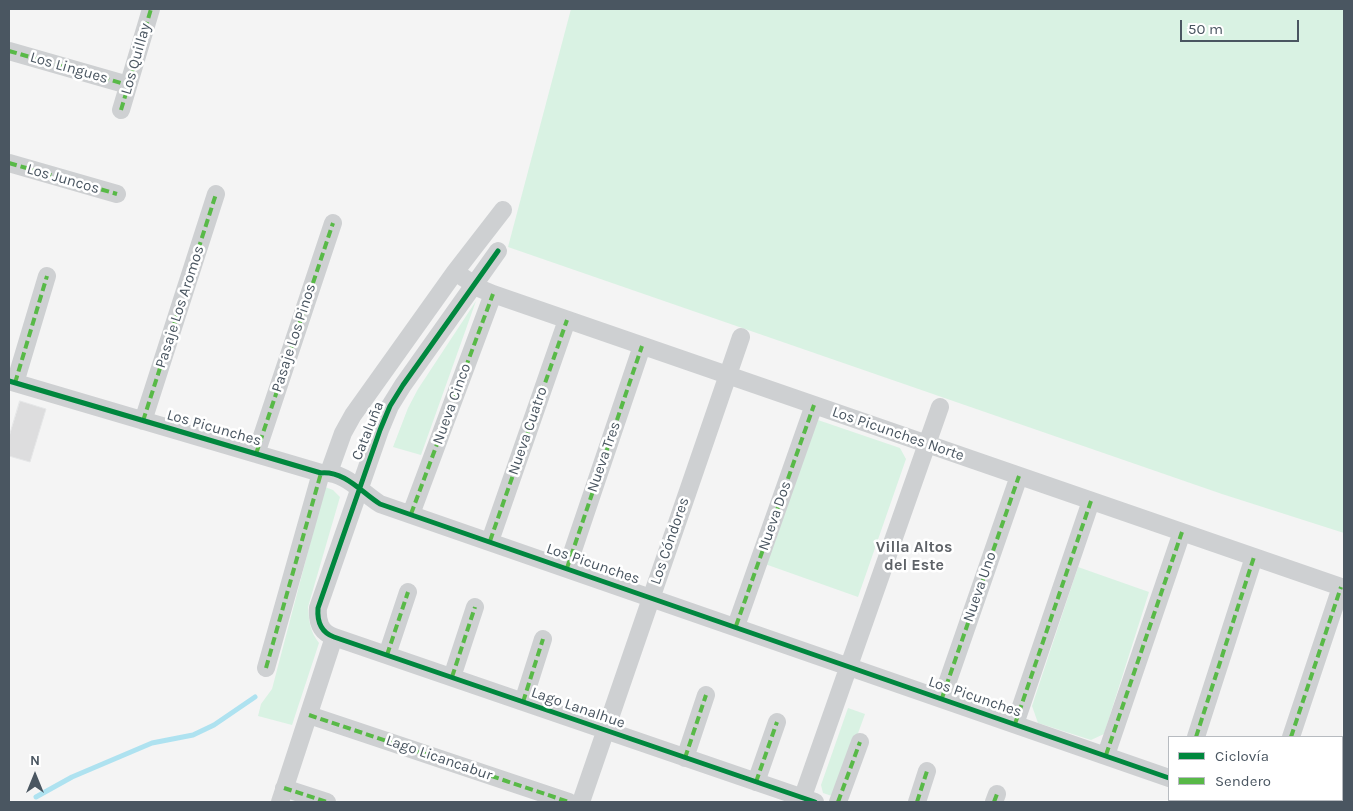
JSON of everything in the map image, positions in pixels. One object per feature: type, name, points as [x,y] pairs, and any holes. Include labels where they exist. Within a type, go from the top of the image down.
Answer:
[{"type":"street","name":"Los Quillay","points":[[121,110],[151,9]]},
{"type":"street","name":"Los Lingues","points":[[9,51],[128,85]]},
{"type":"street","name":"Los Juncos","points":[[9,163],[117,194]]},
{"type":"street","name":"Pasaje Los Aromos","points":[[143,421],[216,194]]},
{"type":"street","name":"Cataluña","points":[[266,668],[325,473],[353,415],[455,272],[503,210]]},
{"type":"street","name":"Pasaje Los Pinos","points":[[256,454],[333,223]]},
{"type":"street","name":"Cataluña","points":[[334,637],[327,635],[317,620],[318,608],[359,488],[390,406],[473,284],[498,251]]},
{"type":"street","name":"Los Picunches Norte","points":[[455,272],[493,294],[1343,587]]},
{"type":"street","points":[[12,382],[47,276]]},
{"type":"street","name":"Nueva Cinco","points":[[411,514],[493,294]]},
{"type":"street","name":"Nueva Cuatro","points":[[490,541],[567,320]]},
{"type":"street","name":"Los Cóndores","points":[[581,802],[740,337]]},
{"type":"street","name":"Nueva Tres","points":[[566,568],[642,346]]},
{"type":"street","name":"Los Picunches","points":[[12,382],[256,454],[343,477],[380,504],[736,626],[1168,778]]},
{"type":"street","name":"Nueva Dos","points":[[736,626],[814,405]]},
{"type":"street","points":[[806,801],[849,666],[940,407]]},
{"type":"street","name":"Nueva Uno","points":[[942,698],[1019,476]]},
{"type":"street","points":[[1015,724],[1091,501]]},
{"type":"street","points":[[1106,756],[1182,532]]},
{"type":"street","points":[[1196,736],[1254,557]]},
{"type":"street","points":[[1291,736],[1343,587]]},
{"type":"street","points":[[387,655],[408,592]]},
{"type":"street","points":[[452,677],[475,608]]},
{"type":"street","points":[[327,802],[282,795],[334,637]]},
{"type":"street","name":"Lago Lanalhue","points":[[334,637],[756,782],[806,801]]},
{"type":"street","points":[[523,702],[543,639]]},
{"type":"street","points":[[685,758],[706,695]]},
{"type":"street","name":"Lago Licancabur","points":[[309,715],[569,802]]},
{"type":"street","points":[[756,782],[777,722]]},
{"type":"street","points":[[838,802],[860,742]]},
{"type":"street","points":[[917,802],[927,771]]},
{"type":"green space","points":[[571,9],[1344,9],[1344,533],[1222,494],[508,247]]},
{"type":"green space","points":[[476,301],[421,455],[393,447],[408,408],[418,389]]},
{"type":"green space","points":[[815,419],[900,448],[906,459],[858,597],[765,564]]},
{"type":"green space","points":[[325,487],[333,490],[340,497],[308,607],[310,626],[319,643],[292,725],[258,716],[261,704],[272,689]]},
{"type":"green space","points":[[1078,567],[1149,592],[1104,734],[1091,740],[1038,723],[1032,706]]},
{"type":"green space","points":[[848,708],[865,714],[835,797],[823,793],[821,785]]},
{"type":"building","points":[[20,401],[46,409],[30,462],[9,456],[9,437]]},
{"type":"waterway","points":[[36,797],[72,777],[152,743],[193,735],[214,725],[255,697]]},
{"type":"marked path","points":[[121,110],[151,9]]},
{"type":"marked path","points":[[9,51],[128,85]]},
{"type":"marked path","points":[[9,163],[117,194]]},
{"type":"marked path","points":[[143,421],[216,194]]},
{"type":"marked path","points":[[256,454],[333,223]]},
{"type":"marked path","points":[[15,383],[47,276]]},
{"type":"marked path","points":[[411,514],[493,294]]},
{"type":"marked path","points":[[490,541],[567,320]]},
{"type":"marked path","points":[[567,568],[642,346]]},
{"type":"marked path","points":[[736,626],[814,405]]},
{"type":"marked path","points":[[266,668],[321,473]]},
{"type":"marked path","points":[[942,698],[1019,476]]},
{"type":"marked path","points":[[1015,724],[1091,501]]},
{"type":"marked path","points":[[1106,755],[1182,532]]},
{"type":"marked path","points":[[1196,736],[1254,557]]},
{"type":"marked path","points":[[1291,736],[1341,587]]},
{"type":"marked path","points":[[387,655],[408,592]]},
{"type":"marked path","points":[[452,677],[475,607]]},
{"type":"marked path","points":[[523,702],[543,639]]},
{"type":"marked path","points":[[685,758],[706,695]]},
{"type":"marked path","points":[[309,715],[569,802]]},
{"type":"marked path","points":[[756,782],[777,722]]},
{"type":"marked path","points":[[838,802],[860,742]]},
{"type":"marked path","points":[[917,802],[927,771]]},
{"type":"marked path","points":[[284,788],[327,802]]},
{"type":"marked path","points":[[994,802],[997,794]]},
{"type":"cycle path","points":[[498,251],[390,406],[318,608],[320,626],[325,632],[334,637],[815,802]]},
{"type":"cycle path","points":[[9,381],[321,473],[338,475],[380,504],[1168,778]]},
{"type":"district","name":"Villa Altos del Este","points":[[914,556]]}]
